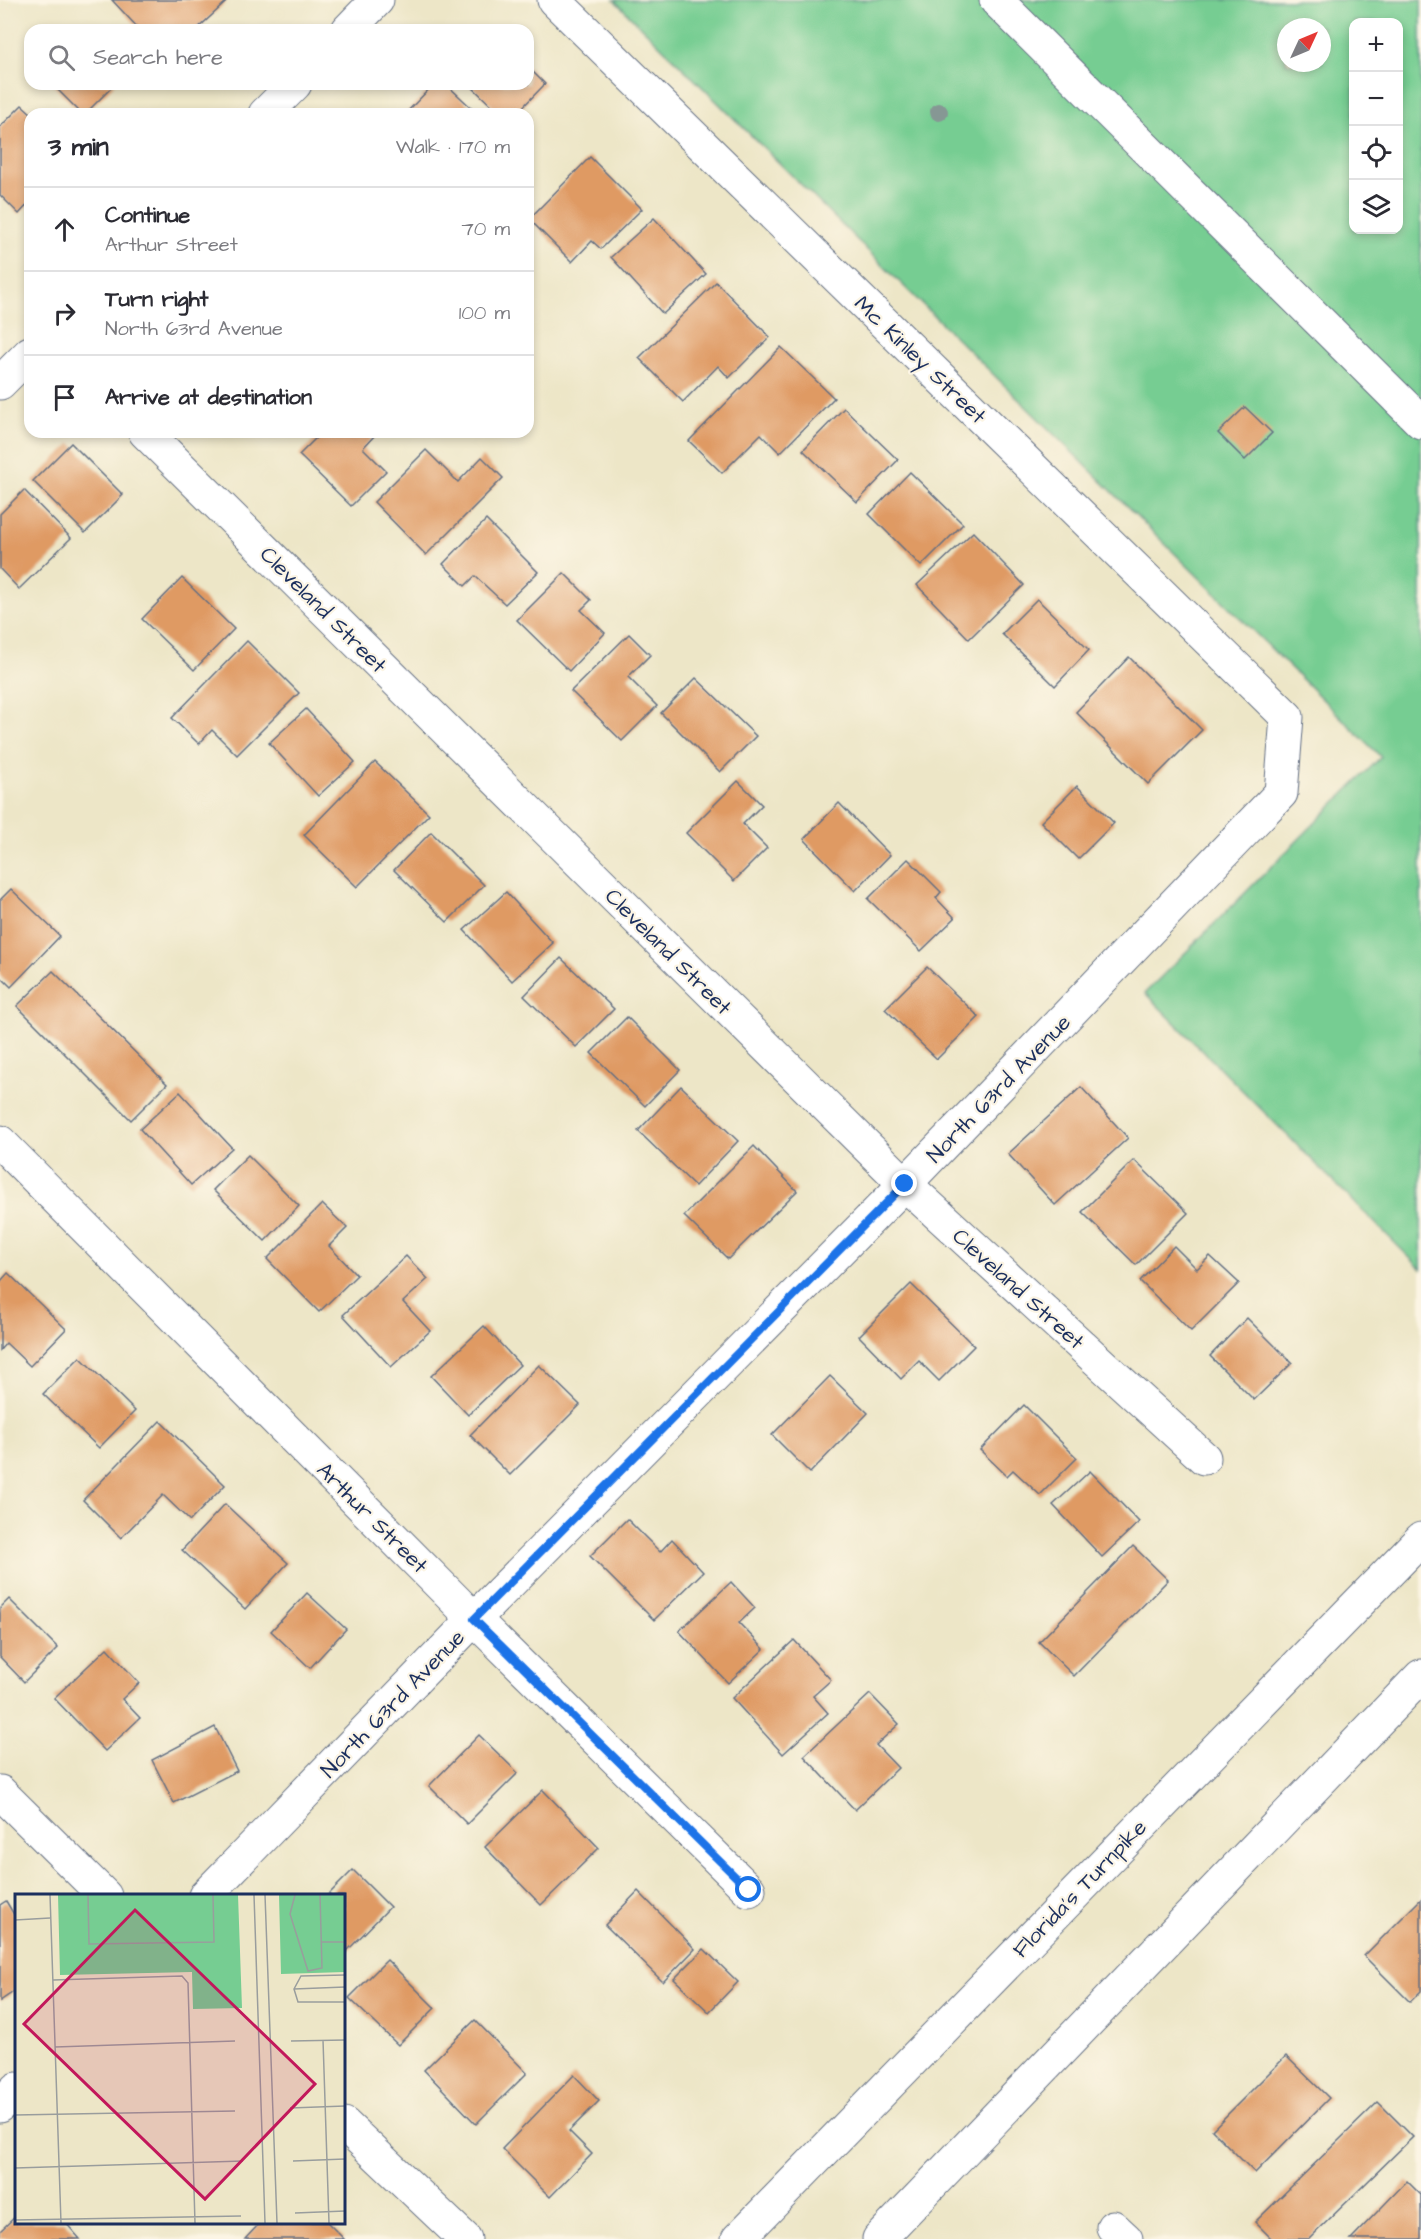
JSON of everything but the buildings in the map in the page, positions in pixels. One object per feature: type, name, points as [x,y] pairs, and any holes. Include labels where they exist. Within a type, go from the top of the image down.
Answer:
[{"type":"main road","points":[[354,24],[377,0]]},
{"type":"main road","name":"Mc Kinley Street","points":[[554,0],[1287,717]]},
{"type":"main road","points":[[996,0],[1421,422]]},
{"type":"main road","points":[[271,108],[289,90]]},
{"type":"main road","points":[[0,383],[24,359]]},
{"type":"main road","name":"Cleveland Street","points":[[151,438],[905,1184],[1204,1458]]},
{"type":"main road","name":"North 63rd Avenue","points":[[207,1894],[474,1619],[905,1184],[1281,793],[1287,717]]},
{"type":"main road","name":"Arthur Street","points":[[0,1142],[474,1619],[749,1890]]},
{"type":"main road","name":"Florida's Turnpike","points":[[738,2239],[1421,1539]]},
{"type":"main road","points":[[879,2239],[1421,1676]]},
{"type":"main road","points":[[0,1792],[103,1894]]},
{"type":"main road","points":[[0,2106],[15,2090]]},
{"type":"main road","points":[[345,2125],[465,2239]]},
{"type":"green space","points":[[614,0],[1421,0],[1421,1269],[1145,993],[1381,757]]},
{"type":"route","points":[[749,1890],[474,1619],[905,1184]]}]
